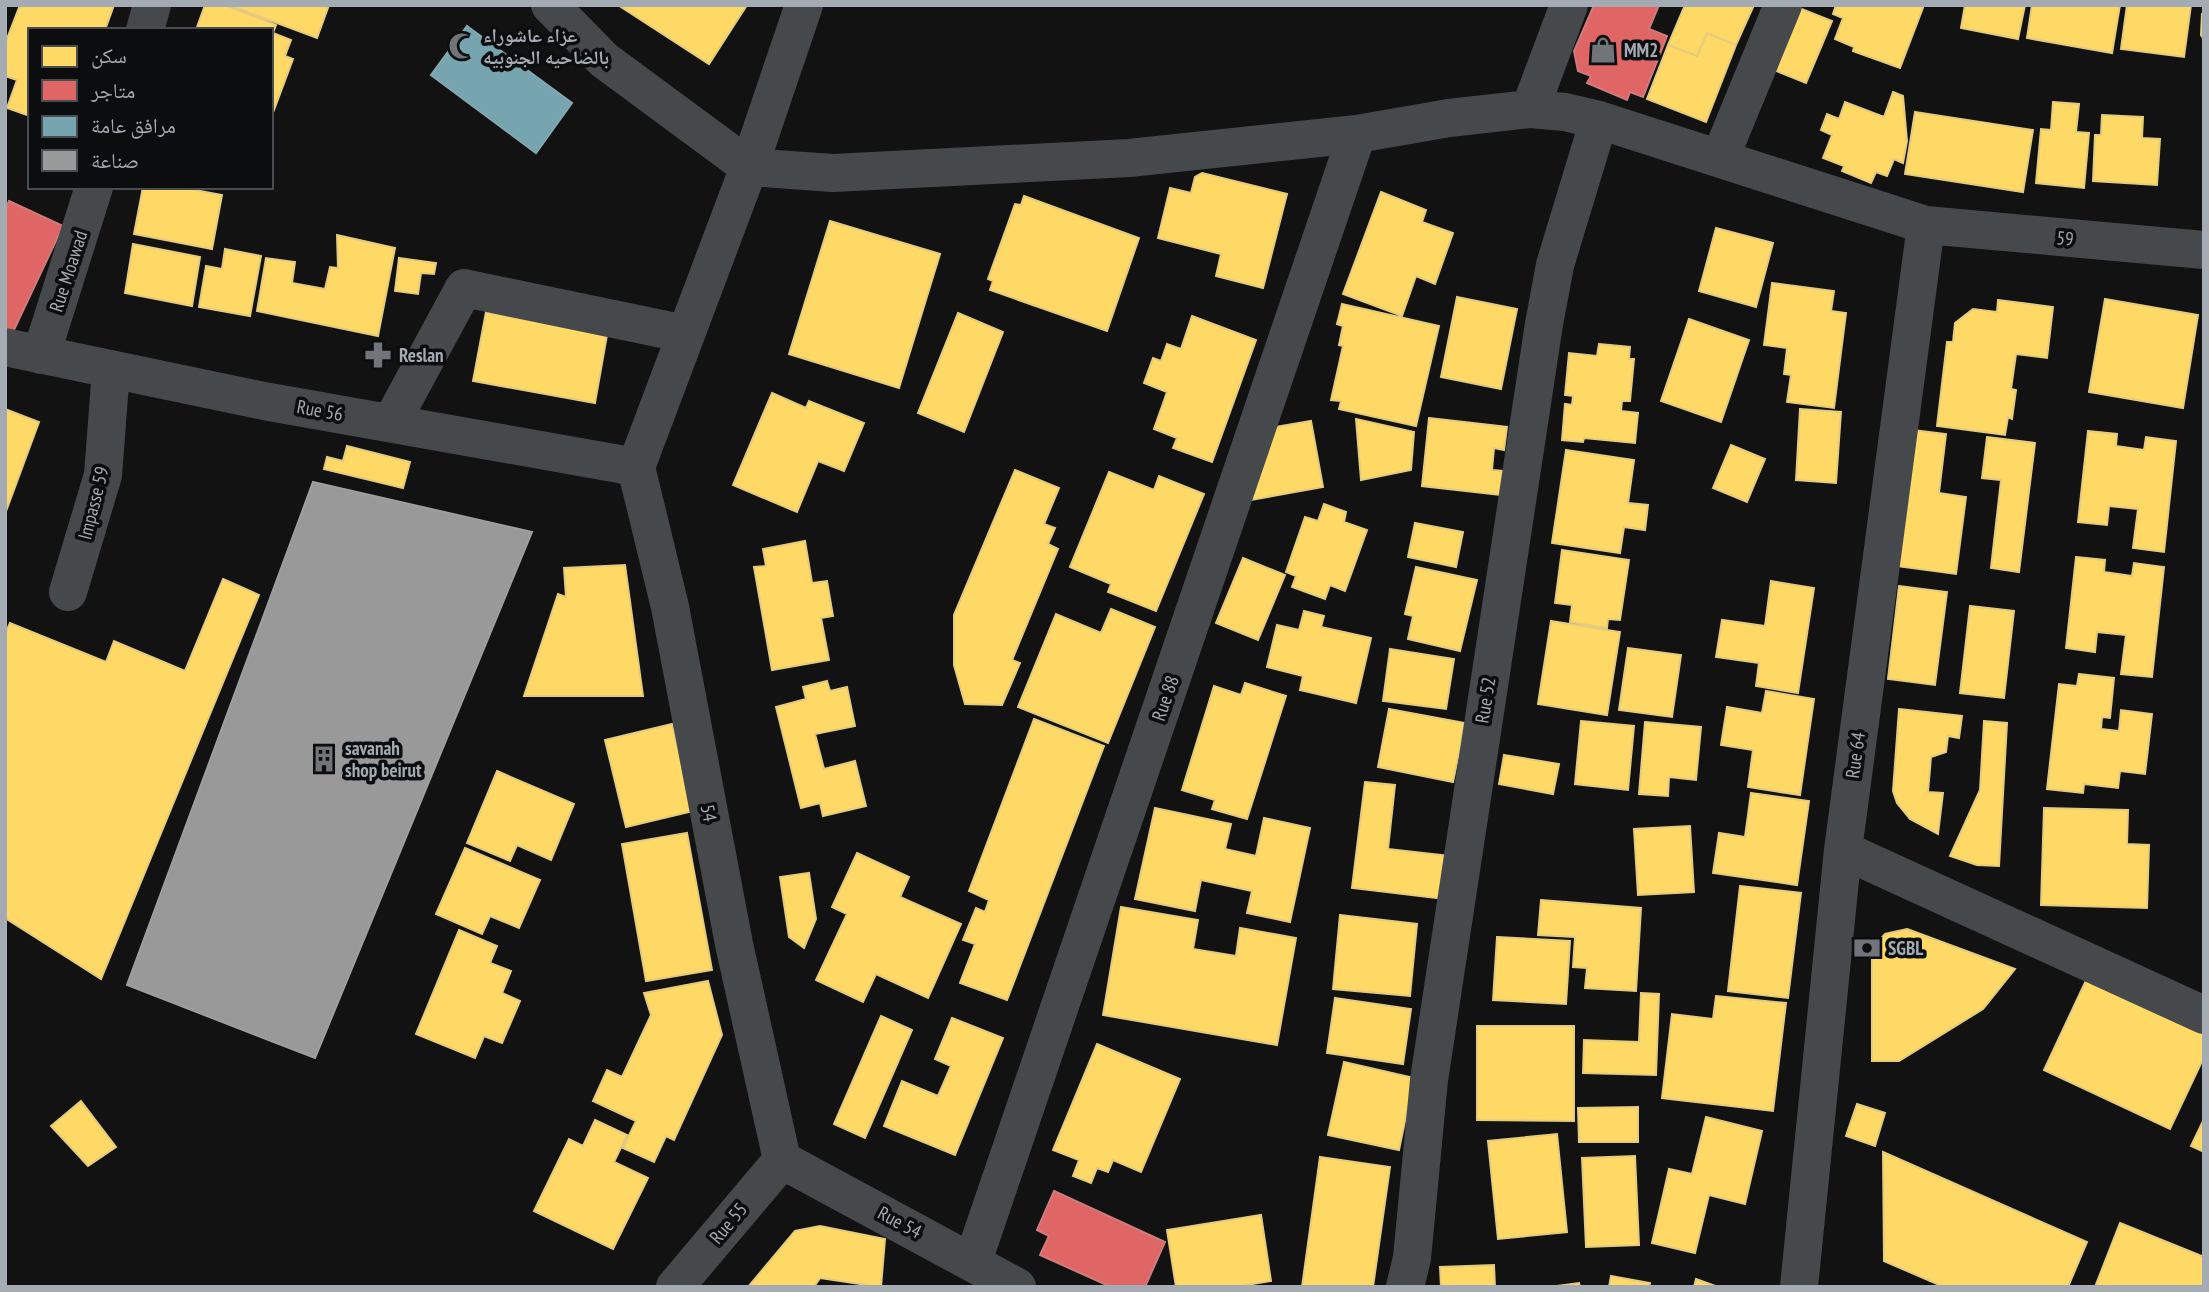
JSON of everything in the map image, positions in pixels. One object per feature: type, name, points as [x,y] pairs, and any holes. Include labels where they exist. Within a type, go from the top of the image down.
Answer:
[{"type":"street","points":[[146,28],[152,5]]},
{"type":"street","points":[[550,5],[604,60],[749,167]]},
{"type":"street","points":[[636,467],[749,167],[804,5]]},
{"type":"street","points":[[1530,109],[1569,5]]},
{"type":"street","points":[[1720,158],[1783,5]]},
{"type":"street","name":"59","points":[[749,167],[833,173],[1129,158],[1357,134],[1448,118],[1530,109],[1565,112],[1599,120],[1926,225],[2204,250]]},
{"type":"street","name":"Rue 52","points":[[1405,1287],[1412,1258],[1433,1053],[1544,324],[1556,265],[1599,120]]},
{"type":"street","name":"Rue 88","points":[[974,1261],[1357,134]]},
{"type":"street","name":"Rue Moawad","points":[[23,351],[93,189]]},
{"type":"street","name":"Rue 64","points":[[1799,1287],[1843,850],[1926,225]]},
{"type":"street","points":[[391,423],[464,288],[686,334]]},
{"type":"street","name":"Rue 56","points":[[23,351],[391,423],[636,467]]},
{"type":"street","name":"Impasse 59","points":[[68,592],[103,475],[111,369]]},
{"type":"street","name":"54","points":[[636,467],[670,607],[734,944],[782,1160]]},
{"type":"street","points":[[1843,850],[2204,1015]]},
{"type":"street","name":"Rue 54","points":[[782,1160],[974,1261],[1017,1287]]},
{"type":"street","name":"Rue 55","points":[[675,1287],[782,1160]]},
{"type":"building: سكن","points":[[20,5],[114,5],[106,28],[28,28],[28,115],[7,108],[17,80],[5,76],[5,44]]},
{"type":"building: سكن","points":[[205,5],[225,5],[276,25],[273,33],[273,28],[197,28]]},
{"type":"building: سكن","points":[[229,5],[329,5],[317,38]]},
{"type":"building: سكن","points":[[618,5],[747,5],[709,64]]},
{"type":"building: سكن","points":[[1685,5],[1754,5],[1736,45],[1707,33],[1697,56],[1668,45]]},
{"type":"building: سكن","points":[[1836,5],[1924,5],[1900,68],[1853,51],[1854,47],[1835,39],[1843,18],[1833,14]]},
{"type":"building: سكن","points":[[1965,5],[2025,5],[2018,39],[1961,28]]},
{"type":"building: سكن","points":[[2032,5],[2120,5],[2112,53],[2027,38]]},
{"type":"building: سكن","points":[[2127,5],[2191,5],[2184,57],[2121,49]]},
{"type":"building: سكن","points":[[1799,8],[1832,21],[1806,83],[1774,70]]},
{"type":"building: سكن","points":[[2204,14],[2204,40],[2201,35]]},
{"type":"building: سكن","points":[[273,33],[291,40],[285,56],[293,59],[273,113]]},
{"type":"building: سكن","points":[[1707,33],[1736,45],[1706,122],[1647,99],[1668,45],[1697,56]]},
{"type":"building: سكن","points":[[1893,92],[1903,96],[1907,141],[1903,163],[1894,159],[1887,176],[1876,172],[1871,183],[1842,171],[1844,166],[1823,158],[1832,135],[1821,130],[1827,114],[1839,119],[1845,102],[1884,117]]},
{"type":"building: سكن","points":[[2053,102],[2079,104],[2076,132],[2089,133],[2084,188],[2036,183],[2041,129],[2051,130]]},
{"type":"building: سكن","points":[[1915,112],[2033,130],[2023,192],[1905,174]]},
{"type":"building: سكن","points":[[2102,115],[2143,117],[2142,138],[2160,139],[2157,185],[2093,181],[2095,135],[2101,135]]},
{"type":"building: سكن","points":[[1202,173],[1287,194],[1263,288],[1216,276],[1221,254],[1158,238],[1170,188],[1191,193],[1195,177]]},
{"type":"building: سكن","points":[[143,189],[190,189],[222,195],[212,249],[134,234]]},
{"type":"building: سكن","points":[[1381,192],[1426,210],[1422,222],[1453,233],[1435,284],[1416,276],[1402,316],[1343,294]]},
{"type":"building: سكن","points":[[1024,196],[1139,238],[1107,331],[990,290],[993,281],[988,279],[1015,204],[1021,205]]},
{"type":"building: سكن","points":[[830,221],[940,254],[899,388],[789,354]]},
{"type":"building: سكن","points":[[1716,228],[1773,243],[1756,307],[1699,291]]},
{"type":"building: سكن","points":[[337,235],[395,248],[378,336],[257,311],[266,258],[295,262],[292,283],[325,289],[330,267],[338,268]]},
{"type":"building: سكن","points":[[133,244],[200,257],[192,306],[125,293]]},
{"type":"building: سكن","points":[[225,249],[261,256],[250,316],[199,307],[206,266],[222,269]]},
{"type":"building: سكن","points":[[399,258],[436,263],[434,274],[421,273],[418,294],[395,291]]},
{"type":"building: سكن","points":[[1772,283],[1834,291],[1831,311],[1846,313],[1834,408],[1787,402],[1791,375],[1784,374],[1787,348],[1764,345]]},
{"type":"building: سكن","points":[[1457,297],[1517,309],[1501,389],[1441,377]]},
{"type":"building: سكن","points":[[2105,299],[2198,315],[2183,408],[2089,392]]},
{"type":"building: سكن","points":[[1998,300],[2053,307],[2047,358],[2016,354],[2011,389],[2016,390],[2012,419],[2008,417],[2005,435],[1937,426],[1947,342],[1953,342],[1955,323],[1973,309],[1997,312]]},
{"type":"building: سكن","points":[[1342,304],[1439,326],[1416,426],[1339,409],[1341,401],[1331,400],[1343,346],[1339,345],[1343,326],[1337,324]]},
{"type":"building: سكن","points":[[486,312],[607,335],[595,403],[473,381]]},
{"type":"building: سكن","points":[[958,313],[1003,332],[964,432],[918,413]]},
{"type":"building: سكن","points":[[1192,316],[1256,340],[1212,462],[1173,448],[1177,438],[1154,429],[1167,392],[1144,383],[1153,358],[1161,361],[1167,344],[1181,349]]},
{"type":"building: سكن","points":[[1689,319],[1749,340],[1721,422],[1661,401]]},
{"type":"building: سكن","points":[[1599,344],[1630,347],[1629,359],[1634,359],[1630,401],[1622,401],[1621,411],[1638,413],[1635,443],[1584,438],[1583,442],[1562,440],[1565,404],[1572,405],[1573,396],[1565,395],[1569,353],[1597,356]]},
{"type":"building: سكن","points":[[772,393],[806,408],[809,401],[864,423],[844,471],[818,461],[797,512],[733,485]]},
{"type":"building: سكن","points":[[5,409],[39,422],[5,514]]},
{"type":"building: سكن","points":[[1800,409],[1841,412],[1836,483],[1796,480]]},
{"type":"building: سكن","points":[[1429,418],[1507,427],[1504,450],[1494,448],[1492,470],[1503,471],[1500,495],[1422,486]]},
{"type":"building: سكن","points":[[1356,419],[1414,432],[1411,470],[1361,480]]},
{"type":"building: سكن","points":[[1311,421],[1323,487],[1251,500],[1276,427]]},
{"type":"building: سكن","points":[[1913,430],[1946,434],[1939,493],[1966,497],[1956,574],[1896,566]]},
{"type":"building: سكن","points":[[2088,431],[2117,434],[2116,446],[2144,450],[2146,437],[2176,441],[2164,552],[2133,548],[2138,509],[2109,506],[2107,525],[2078,522]]},
{"type":"building: سكن","points":[[1987,437],[2035,443],[2019,572],[1991,568],[2001,480],[1982,478]]},
{"type":"building: سكن","points":[[1731,445],[1765,459],[1747,502],[1713,488]]},
{"type":"building: سكن","points":[[347,446],[410,462],[403,488],[324,469],[327,457],[343,461]]},
{"type":"building: سكن","points":[[1566,450],[1634,460],[1628,503],[1648,505],[1645,530],[1624,527],[1620,553],[1552,543]]},
{"type":"building: سكن","points":[[1015,470],[1059,488],[1044,524],[1055,528],[1048,544],[1058,549],[1012,660],[1020,663],[1002,705],[965,704],[954,665],[954,615]]},
{"type":"building: سكن","points":[[1109,472],[1154,490],[1159,476],[1204,494],[1156,611],[1108,592],[1111,584],[1070,567]]},
{"type":"building: سكن","points":[[1324,504],[1346,512],[1344,522],[1367,530],[1345,591],[1330,585],[1325,599],[1292,587],[1296,576],[1286,572],[1305,517],[1318,521]]},
{"type":"building: سكن","points":[[1415,523],[1463,532],[1456,567],[1408,557]]},
{"type":"building: سكن","points":[[805,541],[812,583],[827,581],[833,616],[821,618],[829,660],[772,670],[754,567],[766,566],[763,549]]},
{"type":"building: سكن","points":[[1562,550],[1629,560],[1620,620],[1608,619],[1607,628],[1570,622],[1572,605],[1555,603]]},
{"type":"building: سكن","points":[[2076,557],[2105,560],[2104,572],[2132,576],[2134,563],[2164,567],[2152,677],[2121,674],[2126,635],[2097,632],[2095,652],[2066,648]]},
{"type":"building: سكن","points":[[1243,558],[1285,575],[1258,640],[1216,623]]},
{"type":"building: سكن","points":[[625,565],[643,696],[524,696],[558,594],[566,597],[564,568]]},
{"type":"building: سكن","points":[[1416,567],[1477,580],[1460,651],[1408,639],[1413,616],[1405,614]]},
{"type":"building: سكن","points":[[223,579],[259,595],[101,979],[5,918],[5,634],[10,623],[106,662],[114,641],[185,671]]},
{"type":"building: سكن","points":[[1771,581],[1814,588],[1798,693],[1756,686],[1759,663],[1716,657],[1722,620],[1765,626]]},
{"type":"building: سكن","points":[[1899,586],[1947,592],[1935,685],[1888,679]]},
{"type":"building: سكن","points":[[1970,606],[2014,611],[2004,698],[1960,693]]},
{"type":"building: سكن","points":[[1111,609],[1155,627],[1108,743],[1018,707],[1056,614],[1101,633]]},
{"type":"building: سكن","points":[[1304,611],[1324,616],[1321,627],[1371,638],[1356,703],[1300,690],[1303,676],[1267,667],[1277,625],[1299,630]]},
{"type":"building: سكن","points":[[1551,621],[1620,632],[1607,715],[1538,704]]},
{"type":"building: سكن","points":[[1628,648],[1681,655],[1672,717],[1619,710]]},
{"type":"building: سكن","points":[[1390,649],[1454,659],[1446,709],[1383,701]]},
{"type":"building: سكن","points":[[2079,674],[2114,678],[2110,718],[2102,717],[2101,729],[2119,731],[2121,710],[2152,714],[2145,774],[2120,771],[2118,788],[2084,784],[2083,793],[2047,789],[2059,684],[2077,686]]},
{"type":"building: سكن","points":[[827,681],[830,691],[847,687],[855,726],[815,734],[824,769],[855,761],[866,806],[823,816],[820,803],[801,808],[776,707],[806,699],[803,687]]},
{"type":"building: سكن","points":[[1245,683],[1286,696],[1247,819],[1212,809],[1215,800],[1182,790],[1214,686],[1241,695]]},
{"type":"building: سكن","points":[[1766,691],[1814,699],[1800,795],[1748,787],[1753,750],[1721,745],[1727,707],[1762,713]]},
{"type":"building: سكن","points":[[1389,709],[1465,723],[1453,782],[1378,767]]},
{"type":"building: سكن","points":[[1899,709],[1962,716],[1959,738],[1948,736],[1946,752],[1931,757],[1928,792],[1943,793],[1938,834],[1910,819],[1897,803],[1893,791]]},
{"type":"building: سكن","points":[[1034,719],[1104,746],[1007,1000],[960,983],[975,944],[963,940],[976,908],[985,912],[989,900],[969,891]]},
{"type":"building: سكن","points":[[1581,721],[1634,726],[1628,790],[1575,784]]},
{"type":"building: سكن","points":[[1984,721],[2007,723],[1999,866],[1977,865],[1950,856],[1980,790]]},
{"type":"building: سكن","points":[[1645,722],[1701,727],[1696,780],[1669,777],[1668,796],[1639,794]]},
{"type":"building: سكن","points":[[672,724],[693,811],[626,827],[605,740]]},
{"type":"building: سكن","points":[[1504,755],[1559,764],[1553,794],[1499,784]]},
{"type":"building: سكن","points":[[497,771],[574,804],[551,860],[517,845],[510,861],[467,843]]},
{"type":"building: سكن","points":[[1365,782],[1395,785],[1388,849],[1449,856],[1444,899],[1352,888]]},
{"type":"building: سكن","points":[[1751,793],[1809,801],[1797,885],[1713,873],[1719,833],[1745,837]]},
{"type":"building: سكن","points":[[1155,808],[1231,824],[1225,849],[1256,856],[1264,818],[1310,828],[1290,922],[1247,913],[1252,891],[1201,880],[1195,911],[1135,899]]},
{"type":"building: سكن","points":[[2044,808],[2128,810],[2127,844],[2149,845],[2147,908],[2041,905]]},
{"type":"building: سكن","points":[[1690,826],[1694,892],[1638,895],[1634,829]]},
{"type":"building: سكن","points":[[687,833],[712,970],[646,981],[622,844]]},
{"type":"building: سكن","points":[[465,848],[540,880],[519,928],[490,916],[482,934],[436,914]]},
{"type":"building: سكن","points":[[857,853],[909,877],[900,897],[961,924],[928,998],[876,974],[863,1002],[816,980],[847,914],[832,907]]},
{"type":"building: سكن","points":[[809,873],[816,919],[804,948],[789,937],[780,877]]},
{"type":"building: سكن","points":[[1740,886],[1801,893],[1788,998],[1728,991]]},
{"type":"building: سكن","points":[[1541,900],[1641,908],[1636,991],[1585,988],[1587,968],[1573,967],[1575,937],[1538,935]]},
{"type":"building: سكن","points":[[1121,907],[1198,920],[1193,949],[1236,956],[1240,928],[1296,938],[1277,1045],[1103,1015]]},
{"type":"building: سكن","points":[[1340,915],[1417,924],[1410,996],[1333,989]]},
{"type":"building: سكن","points":[[1907,929],[2015,969],[1983,1009],[1899,1061],[1872,1061],[1872,949],[1885,934]]},
{"type":"building: سكن","points":[[459,930],[497,946],[490,963],[511,971],[502,993],[520,1001],[502,1043],[484,1036],[475,1058],[416,1034]]},
{"type":"building: سكن","points":[[1497,937],[1570,941],[1566,1004],[1493,1000]]},
{"type":"building: سكن","points":[[2089,974],[2204,1027],[2204,1057],[2170,1129],[2044,1070]]},
{"type":"building: سكن","points":[[708,981],[722,1035],[674,1140],[666,1136],[654,1162],[623,1148],[636,1121],[593,1101],[607,1070],[622,1077],[651,1015],[644,993]]},
{"type":"building: سكن","points":[[1641,993],[1659,994],[1656,1075],[1583,1073],[1584,1040],[1639,1042]]},
{"type":"building: سكن","points":[[1716,996],[1786,1003],[1773,1111],[1662,1098],[1672,1014],[1713,1019]]},
{"type":"building: سكن","points":[[1335,998],[1411,1009],[1403,1064],[1327,1053]]},
{"type":"building: سكن","points":[[881,1016],[912,1030],[865,1138],[834,1124]]},
{"type":"building: سكن","points":[[952,1018],[1003,1038],[955,1155],[884,1126],[902,1081],[938,1096],[951,1066],[935,1059]]},
{"type":"building: سكن","points":[[1477,1026],[1574,1026],[1574,1121],[1477,1120]]},
{"type":"building: سكن","points":[[1097,1044],[1180,1079],[1141,1172],[1113,1160],[1108,1172],[1097,1168],[1091,1183],[1073,1176],[1079,1160],[1053,1150]]},
{"type":"building: سكن","points":[[1344,1062],[1414,1078],[1399,1150],[1328,1135]]},
{"type":"building: سكن","points":[[81,1101],[116,1147],[88,1166],[51,1126]]},
{"type":"building: سكن","points":[[1857,1104],[1885,1113],[1875,1146],[1846,1136]]},
{"type":"building: سكن","points":[[1638,1107],[1638,1142],[1579,1142],[1578,1108]]},
{"type":"building: سكن","points":[[1706,1117],[1762,1131],[1745,1204],[1709,1195],[1695,1253],[1652,1243],[1669,1169],[1692,1174]]},
{"type":"building: سكن","points":[[2204,1119],[2204,1152],[2191,1146]]},
{"type":"building: سكن","points":[[595,1120],[627,1135],[614,1162],[648,1178],[613,1249],[534,1211],[569,1139],[583,1146]]},
{"type":"building: سكن","points":[[1557,1134],[1567,1232],[1498,1239],[1488,1141]]},
{"type":"building: سكن","points":[[1883,1152],[2087,1242],[2068,1287],[1944,1287],[1884,1261]]},
{"type":"building: سكن","points":[[1635,1156],[1639,1245],[1586,1247],[1582,1158]]},
{"type":"building: سكن","points":[[1320,1157],[1390,1167],[1373,1287],[1302,1287]]},
{"type":"building: سكن","points":[[1261,1215],[1271,1281],[1235,1287],[1176,1287],[1167,1230]]},
{"type":"building: سكن","points":[[2120,1223],[2204,1257],[2204,1287],[2095,1287]]},
{"type":"building: سكن","points":[[820,1226],[885,1239],[881,1287],[820,1278],[814,1287],[748,1287],[795,1231]]},
{"type":"building: سكن","points":[[1494,1265],[1495,1287],[1441,1287],[1440,1267]]},
{"type":"building: سكن","points":[[1611,1276],[1650,1283],[1649,1287],[1609,1287]]},
{"type":"building: سكن","points":[[1696,1279],[1718,1287],[1694,1287]]},
{"type":"building: سكن","points":[[1579,1283],[1580,1287],[1549,1287]]},
{"type":"building: متاجر","points":[[1594,5],[1659,5],[1649,29],[1667,36],[1643,97],[1630,92],[1627,100],[1587,83],[1591,76],[1578,71],[1574,51]]},
{"type":"building: متاجر","points":[[9,201],[63,226],[12,334],[5,330],[5,210]]},
{"type":"building: متاجر","points":[[1054,1191],[1165,1242],[1145,1287],[1111,1287],[1040,1255],[1049,1236],[1037,1230]]},
{"type":"building: مرافق عامة","points":[[467,26],[572,103],[536,153],[431,75]]},
{"type":"building: صناعة","name":"savanah shop beirut","points":[[313,482],[532,532],[315,1058],[127,985]]},
{"type":"place","name":"عزاء عاشوراء بالضاحيه الجنوبيه","points":[[462,46]]},
{"type":"place","name":"MM2","points":[[1603,50]]},
{"type":"place","name":"Reslan","points":[[378,355]]},
{"type":"place","name":"savanah shop beirut","points":[[324,759]]},
{"type":"place","name":"SGBL","points":[[1867,948]]}]
